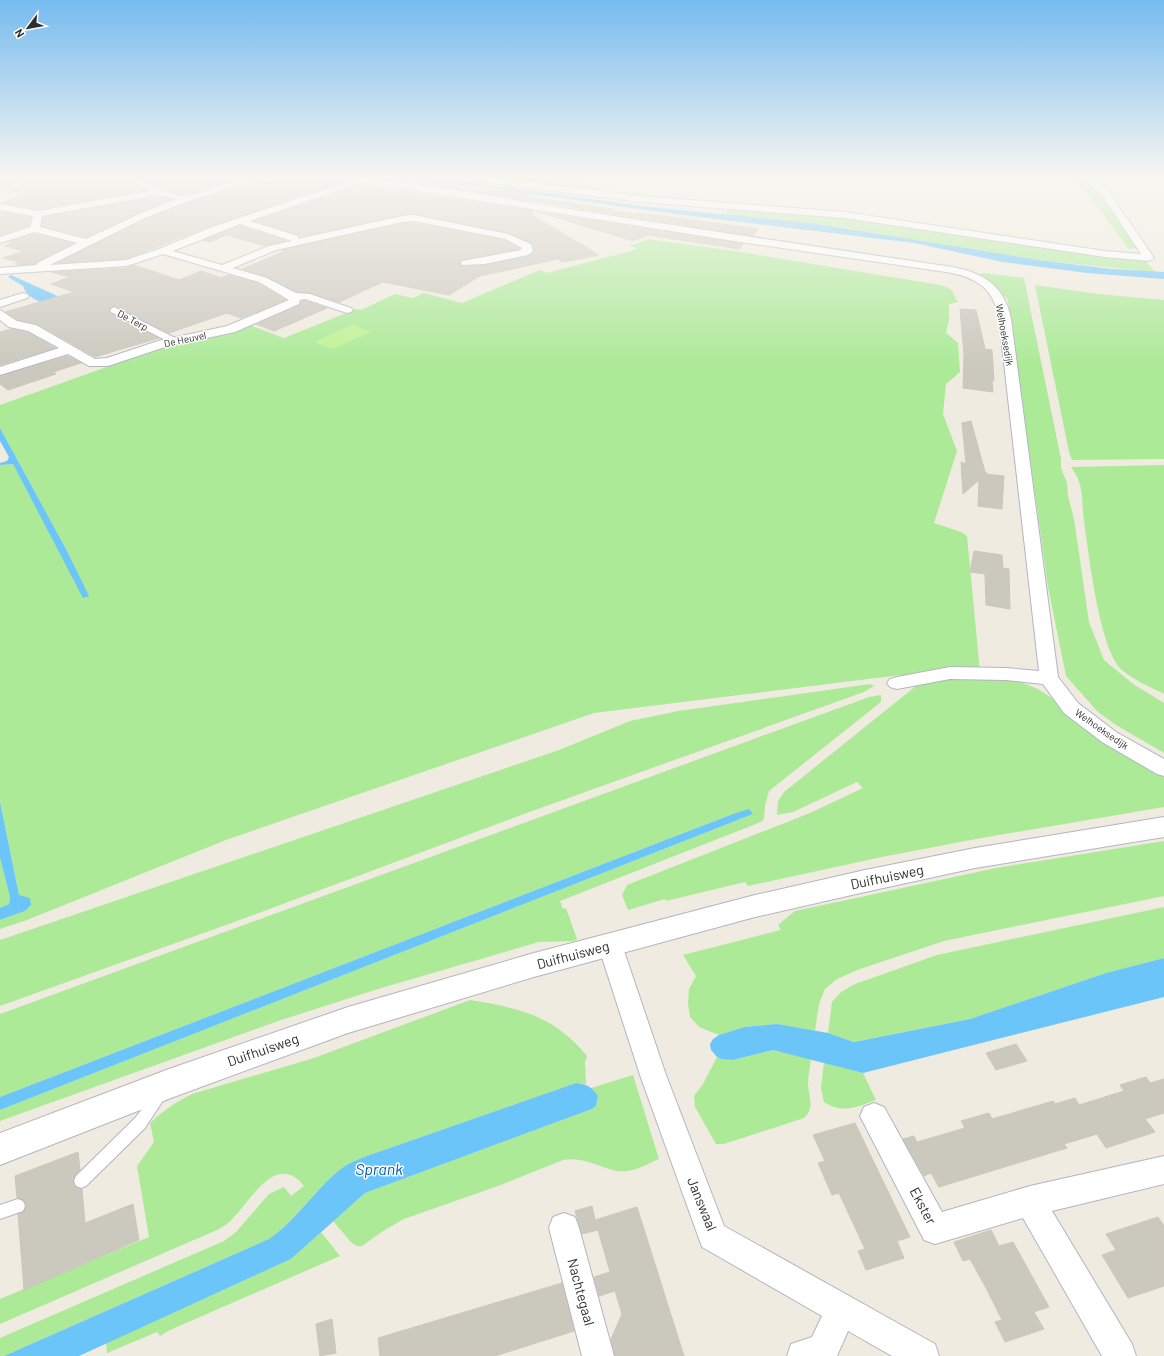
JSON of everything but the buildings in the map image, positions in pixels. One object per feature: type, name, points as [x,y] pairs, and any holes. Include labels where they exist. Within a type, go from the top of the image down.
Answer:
[{"type":"main road","name":"Duifhuisweg","points":[[0,1149],[169,1084],[348,1020],[534,965],[755,906],[865,881],[975,858],[1164,827]]},
{"type":"street","points":[[74,239],[87,243]]},
{"type":"street","points":[[34,268],[95,239]]},
{"type":"street","points":[[0,270],[127,262],[163,251],[191,239]]},
{"type":"street","points":[[224,268],[273,248],[312,239]]},
{"type":"street","points":[[466,263],[485,262],[528,251],[527,246],[513,239]]},
{"type":"street","name":"Welhoeksedijk","points":[[751,239],[946,269],[972,277],[996,292],[1001,305],[1009,347],[1049,678],[1071,708],[1109,736],[1164,768]]},
{"type":"street","points":[[1006,239],[1090,252],[1149,258],[1136,239]]},
{"type":"street","points":[[163,251],[263,280],[294,297],[306,296],[347,310]]},
{"type":"street","points":[[0,304],[23,296]]},
{"type":"street","name":"De Heuvel","points":[[0,314],[13,324],[32,328],[93,363],[108,362],[174,341],[231,329],[295,302],[294,297]]},
{"type":"street","name":"De Terp","points":[[114,310],[174,341]]},
{"type":"street","points":[[0,371],[70,349]]},
{"type":"street","points":[[897,683],[950,672],[1006,674],[1049,678]]},
{"type":"street","name":"Janswaal","points":[[610,945],[653,1075],[713,1236],[924,1356]]},
{"type":"street","name":"Ekster","points":[[874,1116],[935,1229],[1030,1200],[1164,1170]]},
{"type":"street","points":[[1030,1200],[1120,1356]]},
{"type":"street","name":"Nachtegaal","points":[[564,1228],[598,1356]]},
{"type":"street","points":[[803,1356],[823,1349],[842,1310]]},
{"type":"lane","points":[[81,1181],[140,1123],[169,1084]]},
{"type":"lane","points":[[0,1212],[18,1206]]},
{"type":"green space","points":[[650,239],[741,252],[940,285],[951,289],[958,302],[949,304],[949,320],[946,333],[958,343],[960,372],[946,384],[943,414],[957,451],[934,523],[961,532],[967,536],[980,672],[943,672],[892,676],[594,713],[226,840],[27,920],[0,929],[0,920],[25,911],[19,895],[0,802],[0,465],[13,464],[84,598],[66,549],[0,428],[0,405],[160,348],[249,325],[284,338],[356,309],[361,310],[395,294],[413,298],[424,293],[462,303],[540,270],[547,273],[638,249],[630,246]]},
{"type":"green space","points":[[910,239],[1004,239],[1143,258],[1155,272],[1046,261]]},
{"type":"green space","points":[[1122,239],[1135,239],[1141,248],[1129,249]]},
{"type":"green space","points":[[985,273],[1024,278],[1061,459],[1061,468],[1067,483],[1068,496],[1074,519],[1089,622],[1104,660],[1133,684],[1164,703],[1164,753],[1116,725],[1098,712],[1066,676],[1048,587],[1008,300],[993,284],[978,276],[978,274]]},
{"type":"green space","points":[[1035,285],[1098,294],[1164,300],[1164,459],[1072,460],[1069,452]]},
{"type":"green space","points":[[352,325],[371,332],[333,349],[314,342]]},
{"type":"green space","points":[[1164,465],[1164,694],[1137,680],[1122,670],[1114,659],[1107,642],[1101,622],[1092,577],[1084,521],[1082,493],[1079,480],[1071,467]]},
{"type":"green space","points":[[939,677],[1010,678],[1038,689],[1052,698],[1074,718],[1164,775],[1164,807],[976,839],[882,857],[748,886],[745,882],[666,901],[665,899],[628,910],[622,895],[627,885],[810,813],[863,788],[857,782],[793,812],[777,815],[778,801],[784,792],[916,686],[925,680]]},
{"type":"green space","points":[[870,684],[874,686],[864,692],[524,814],[240,920],[0,1006],[0,940],[559,750],[630,721],[678,711]]},
{"type":"green space","points":[[881,695],[881,702],[769,791],[765,806],[764,819],[761,822],[560,901],[563,909],[566,908],[577,939],[574,941],[539,942],[378,989],[278,1021],[0,1121],[0,1110],[753,814],[733,814],[0,1097],[0,1014],[869,697]]},
{"type":"green space","points":[[1164,841],[1164,896],[944,941],[860,969],[837,979],[825,989],[819,1004],[815,1031],[777,1024],[744,1027],[719,1035],[699,1027],[690,1017],[688,1004],[689,989],[696,976],[683,955],[781,930],[778,925],[795,911],[996,868]]},
{"type":"green space","points":[[0,858],[10,897],[9,904],[0,908]]},
{"type":"green space","points":[[1164,907],[1164,958],[1106,973],[970,1019],[854,1042],[828,1033],[832,1002],[841,992],[855,984],[937,955]]},
{"type":"green space","points":[[470,1000],[520,1010],[548,1022],[561,1031],[587,1056],[585,1062],[586,1084],[576,1083],[353,1162],[332,1176],[288,1223],[269,1239],[4,1356],[0,1356],[0,1338],[224,1241],[236,1232],[269,1194],[284,1187],[291,1196],[304,1186],[294,1177],[284,1174],[275,1176],[257,1190],[232,1219],[219,1229],[0,1324],[0,1299],[149,1237],[137,1166],[154,1142],[150,1123],[165,1111],[192,1094],[314,1058]]},
{"type":"green space","points":[[773,1050],[811,1059],[808,1085],[810,1107],[807,1114],[804,1118],[724,1144],[716,1144],[695,1107],[694,1096],[703,1084],[717,1057],[733,1060]]},
{"type":"green space","points":[[824,1062],[863,1073],[876,1100],[850,1108],[837,1108],[824,1102],[821,1088]]},
{"type":"green space","points":[[633,1075],[659,1159],[627,1171],[612,1170],[581,1160],[563,1160],[498,1186],[404,1219],[383,1231],[362,1246],[357,1246],[351,1242],[333,1221],[365,1193],[592,1109],[596,1106],[598,1096],[591,1088]]},
{"type":"green space","points":[[321,1232],[340,1256],[170,1330],[160,1336],[157,1332],[107,1353],[106,1343],[291,1259]]},
{"type":"water","points":[[883,239],[912,239],[1046,261],[1112,269],[1164,272],[1164,279],[1087,273],[1003,262],[914,243]]},
{"type":"water","points":[[11,275],[84,308],[59,306],[41,302],[27,293],[23,286],[8,277]]},
{"type":"water","points":[[0,428],[66,549],[89,596],[83,598],[13,464],[0,465],[0,463],[7,461],[9,457],[0,441]]},
{"type":"water","points":[[0,802],[19,895],[30,898],[31,905],[25,911],[0,920],[0,908],[9,904],[10,897],[0,858]]},
{"type":"water","points":[[749,809],[753,814],[0,1110],[0,1097]]},
{"type":"water","points":[[1164,958],[1164,997],[863,1073],[773,1050],[733,1060],[717,1057],[711,1050],[710,1044],[713,1039],[719,1035],[744,1027],[777,1024],[828,1033],[854,1042],[970,1019],[1106,973]]},
{"type":"water","name":"Sprank","points":[[576,1083],[589,1086],[598,1096],[596,1106],[592,1109],[365,1193],[291,1259],[79,1356],[4,1356],[269,1239],[297,1214],[332,1176],[353,1162]]}]
